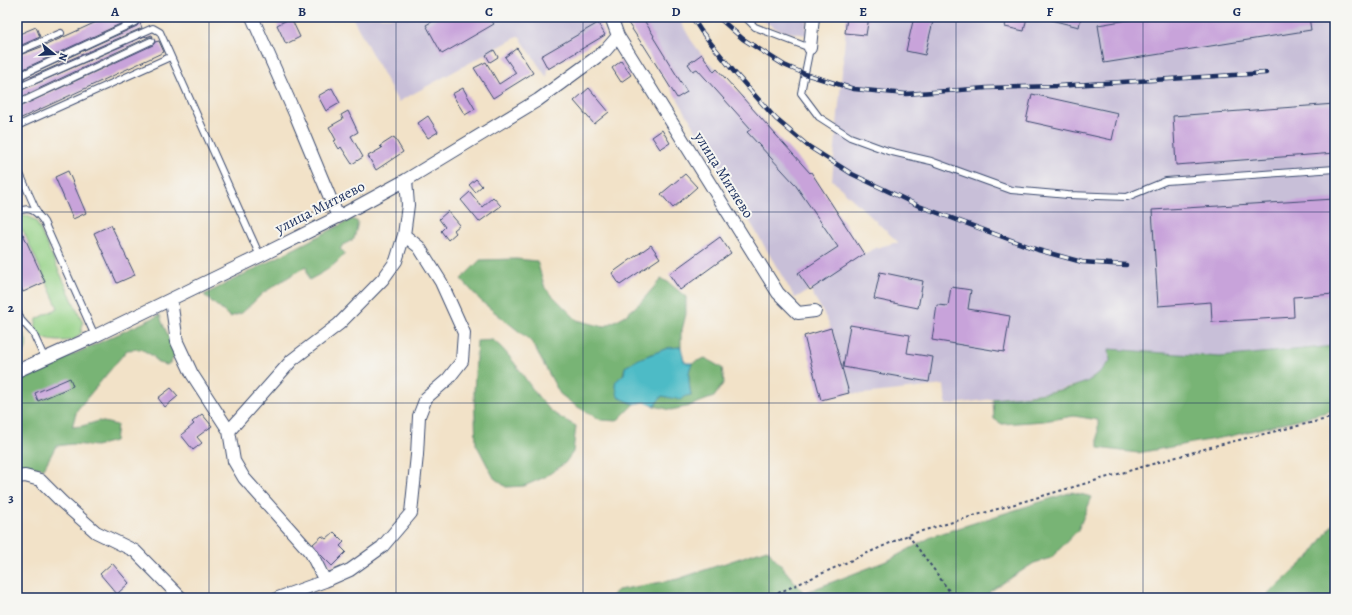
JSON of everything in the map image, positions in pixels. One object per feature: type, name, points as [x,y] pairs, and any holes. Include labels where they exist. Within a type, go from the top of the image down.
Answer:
[{"type":"street","points":[[252,17],[296,116],[338,217]]},
{"type":"street","name":"улица Митяево","points":[[612,17],[618,36],[778,293],[798,313],[815,311]]},
{"type":"street","points":[[810,48],[814,17]]},
{"type":"street","name":"улица Митяево","points":[[17,371],[171,300],[338,217],[406,180],[538,100],[605,51],[618,36]]},
{"type":"street","points":[[229,431],[292,360],[339,324],[383,279],[396,261],[404,235],[408,205],[406,180]]},
{"type":"street","points":[[281,598],[350,570],[382,547],[411,513],[417,455],[419,416],[426,398],[448,379],[462,361],[464,334],[444,288],[419,247],[404,235]]},
{"type":"street","points":[[171,300],[177,342],[192,374],[229,431],[234,462],[244,478],[311,552],[325,581]]},
{"type":"street","points":[[17,477],[26,476],[40,480],[96,532],[135,551],[181,598]]},
{"type":"lane","points":[[745,17],[756,27],[810,48],[801,93],[819,117],[850,137],[888,151],[931,161],[1011,190],[1127,197],[1166,181],[1335,168]]},
{"type":"lane","points":[[17,77],[135,22]]},
{"type":"lane","points":[[17,88],[153,28],[160,32],[260,256]]},
{"type":"lane","points":[[17,52],[62,33]]},
{"type":"lane","points":[[17,104],[151,41]]},
{"type":"lane","points":[[17,126],[170,57]]},
{"type":"lane","points":[[17,167],[37,212],[44,222],[95,336]]},
{"type":"lane","points":[[17,212],[22,209],[30,209],[37,212]]},
{"type":"lane","points":[[17,310],[19,321],[33,333],[45,359]]},
{"type":"path","points":[[767,598],[908,535],[1218,445],[1335,417]]},
{"type":"path","points":[[908,535],[954,598]]},
{"type":"shaded area","points":[[352,17],[595,17],[605,35],[548,69],[547,78],[519,36],[398,102]]},
{"type":"shaded area","points":[[624,17],[678,17],[691,40],[707,62],[717,69],[811,173],[864,254],[876,248],[899,243],[832,180],[847,17],[1335,17],[1335,346],[1220,357],[1109,349],[1110,361],[1102,371],[1085,383],[1047,392],[946,405],[944,385],[863,394],[849,393],[831,328],[821,308],[810,290],[795,298],[677,98]]},
{"type":"shaded area","points":[[756,17],[807,17],[806,35],[781,31]]},
{"type":"green space","points":[[28,216],[36,221],[83,323],[81,333],[74,340],[54,341],[41,337],[37,333],[37,319],[58,308],[23,230],[17,233],[17,218]]},
{"type":"green space","points":[[352,219],[358,222],[354,239],[343,245],[340,249],[345,253],[333,266],[309,280],[306,266],[263,293],[242,313],[230,317],[204,295]]},
{"type":"green space","points":[[516,259],[537,261],[545,288],[577,320],[604,327],[626,315],[641,302],[661,279],[668,282],[686,297],[686,314],[681,334],[681,347],[668,348],[639,359],[625,367],[618,397],[634,404],[617,421],[601,420],[576,406],[560,394],[531,341],[482,302],[461,279],[480,260]]},
{"type":"green space","points":[[160,315],[176,353],[171,362],[167,365],[158,363],[153,356],[141,349],[127,350],[77,410],[72,427],[99,421],[117,425],[115,441],[96,446],[72,444],[56,446],[44,468],[17,467],[17,380]]},
{"type":"green space","points":[[17,329],[20,329],[23,333],[26,345],[24,353],[17,361]]},
{"type":"green space","points":[[493,340],[508,355],[549,409],[576,426],[573,452],[565,463],[545,477],[524,486],[506,487],[494,478],[476,444],[474,392],[477,341]]},
{"type":"green space","points":[[1335,346],[1335,410],[1231,436],[1138,453],[1098,448],[1098,420],[1074,416],[1044,421],[1002,424],[994,419],[993,399],[1051,392],[1084,383],[1095,376],[1110,361],[1109,349],[1220,357]]},
{"type":"green space","points":[[705,358],[722,368],[724,382],[714,397],[686,407],[671,410],[654,406],[662,396],[670,397],[691,395],[689,379],[690,367],[692,363]]},
{"type":"green space","points":[[1072,492],[1092,497],[1078,530],[1051,558],[1034,563],[989,592],[991,598],[609,598],[618,590],[678,579],[767,549],[804,593],[889,560],[933,536]]},
{"type":"green space","points":[[1335,523],[1335,598],[1264,598],[1310,556]]},
{"type":"water","points":[[681,347],[684,361],[687,363],[692,363],[689,375],[691,395],[686,396],[681,400],[662,396],[654,406],[645,402],[634,404],[618,397],[615,382],[624,374],[625,367],[639,359],[668,348]]},
{"type":"building","points":[[107,17],[153,17],[140,23],[142,28],[17,83],[17,81],[137,26],[139,23],[138,19],[133,18],[17,72],[17,56],[44,46]]},
{"type":"building","points":[[440,17],[489,17],[494,24],[442,54],[426,25]]},
{"type":"building","points":[[624,17],[642,17],[687,92],[677,98]]},
{"type":"building","points":[[847,17],[869,17],[866,35],[845,33]]},
{"type":"building","points":[[914,17],[934,17],[925,55],[906,51]]},
{"type":"building","points":[[1007,17],[1027,17],[1024,31],[1005,27]]},
{"type":"building","points":[[1052,17],[1081,17],[1079,27],[1051,20]]},
{"type":"building","points":[[1146,17],[1309,17],[1311,30],[1104,63],[1098,25]]},
{"type":"building","points":[[291,18],[300,37],[286,44],[277,25]]},
{"type":"building","points":[[598,23],[605,35],[548,69],[541,56]]},
{"type":"building","points":[[36,27],[40,37],[17,47],[17,35]]},
{"type":"building","points":[[152,35],[153,37],[149,37],[17,99],[17,92],[145,36]]},
{"type":"building","points":[[159,41],[164,52],[17,120],[17,108]]},
{"type":"building","points":[[517,48],[533,73],[493,98],[474,68],[486,62],[499,84],[516,73],[505,57]]},
{"type":"building","points":[[494,50],[498,57],[490,62],[486,55]]},
{"type":"building","points":[[702,54],[714,72],[717,69],[810,173],[811,172],[864,254],[810,290],[798,273],[838,247],[794,183],[747,132],[751,129],[697,69],[693,71],[688,64]]},
{"type":"building","points":[[621,61],[631,75],[621,82],[612,68]]},
{"type":"building","points":[[332,88],[340,103],[326,111],[318,96]]},
{"type":"building","points":[[463,88],[475,109],[465,115],[452,94]]},
{"type":"building","points":[[589,88],[609,112],[594,124],[574,101]]},
{"type":"building","points":[[1032,94],[1118,113],[1112,140],[1026,121]]},
{"type":"building","points":[[1335,104],[1335,153],[1176,165],[1173,116]]},
{"type":"building","points":[[348,111],[358,132],[351,136],[363,157],[352,164],[341,147],[339,149],[334,141],[336,140],[329,127],[343,119],[341,115]]},
{"type":"building","points":[[428,116],[438,132],[428,138],[418,123]]},
{"type":"building","points":[[662,130],[670,143],[660,149],[652,137]]},
{"type":"building","points":[[394,137],[403,152],[376,170],[368,156],[382,148],[380,146]]},
{"type":"building","points":[[68,171],[86,213],[73,219],[55,177]]},
{"type":"building","points":[[685,174],[697,187],[673,208],[661,194]]},
{"type":"building","points":[[476,179],[482,186],[475,192],[469,185]]},
{"type":"building","points":[[470,192],[482,207],[493,197],[501,206],[479,222],[461,200]]},
{"type":"building","points":[[1335,199],[1335,294],[1293,297],[1294,317],[1212,322],[1211,302],[1158,306],[1152,210]]},
{"type":"building","points":[[448,211],[460,225],[454,230],[456,233],[448,240],[441,231],[445,227],[439,219]]},
{"type":"building","points":[[111,225],[135,275],[117,283],[94,233]]},
{"type":"building","points":[[23,234],[45,282],[23,292],[17,280],[17,236]]},
{"type":"building","points":[[720,237],[731,253],[680,290],[669,274]]},
{"type":"building","points":[[651,245],[660,258],[620,285],[612,273]]},
{"type":"building","points":[[880,272],[923,281],[918,308],[874,299]]},
{"type":"building","points":[[951,287],[971,290],[968,309],[1010,316],[1004,352],[932,340],[937,305],[948,306]]},
{"type":"building","points":[[850,325],[910,335],[907,353],[933,357],[929,382],[843,367]]},
{"type":"building","points":[[831,328],[849,393],[821,400],[804,336]]},
{"type":"building","points":[[70,378],[73,386],[38,401],[35,393]]},
{"type":"building","points":[[171,388],[178,396],[165,407],[158,398]]},
{"type":"building","points":[[202,414],[212,426],[197,437],[202,443],[193,450],[181,435],[194,424],[192,422]]},
{"type":"building","points":[[334,532],[344,542],[340,546],[346,552],[332,566],[320,554],[313,544],[322,536],[326,539]]},
{"type":"building","points":[[112,563],[129,583],[117,594],[100,574]]},
{"type":"railway","points":[[692,17],[701,31],[735,73],[776,119],[808,146],[852,174],[919,206],[1038,250],[1082,262],[1126,265]]},
{"type":"railway","points":[[718,17],[743,39],[784,65],[805,74],[854,89],[906,94],[987,88],[1057,86],[1266,73]]}]
